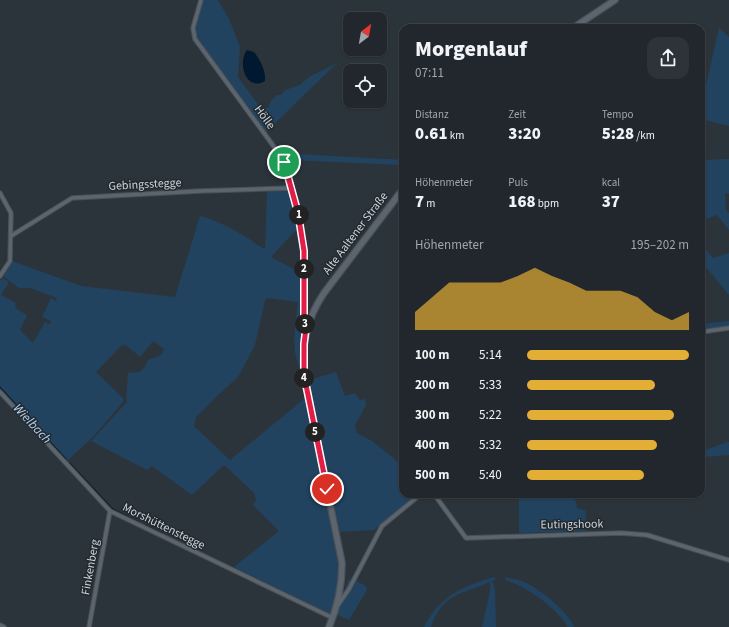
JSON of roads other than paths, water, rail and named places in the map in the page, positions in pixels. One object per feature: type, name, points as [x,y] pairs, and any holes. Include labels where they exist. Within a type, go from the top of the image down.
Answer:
[{"type":"street","name":"Hölle","points":[[201,0],[193,28],[195,39],[284,162],[298,213],[304,251],[304,318],[306,328]]},
{"type":"street","points":[[579,24],[615,0]]},
{"type":"street","name":"Gebingsstegge","points":[[11,236],[72,198],[291,188]]},
{"type":"street","points":[[0,193],[11,213],[10,261],[0,276]]},
{"type":"street","name":"Alte Aaltener Straße","points":[[329,627],[338,606],[342,583],[342,563],[304,375],[304,344],[306,328],[314,308],[324,293],[399,194]]},
{"type":"street","points":[[705,331],[729,328]]},
{"type":"street","name":"Morshüttenstegge","points":[[0,392],[110,511],[333,618]]},
{"type":"street","points":[[338,606],[349,589],[382,526],[415,498]]},
{"type":"street","name":"Eutingshook","points":[[437,498],[466,538],[621,533],[647,535],[729,560]]},
{"type":"street","name":"Finkenberg","points":[[89,627],[110,511]]},
{"type":"street","points":[[0,625],[4,627]]},
{"type":"waterway","name":"Wielbach","points":[[0,387],[66,459]]},
{"type":"waterway","name":"Wielbach","points":[[70,463],[113,509],[139,522]]},
{"type":"waterway","name":"Wielbach","points":[[145,525],[162,533]]}]
